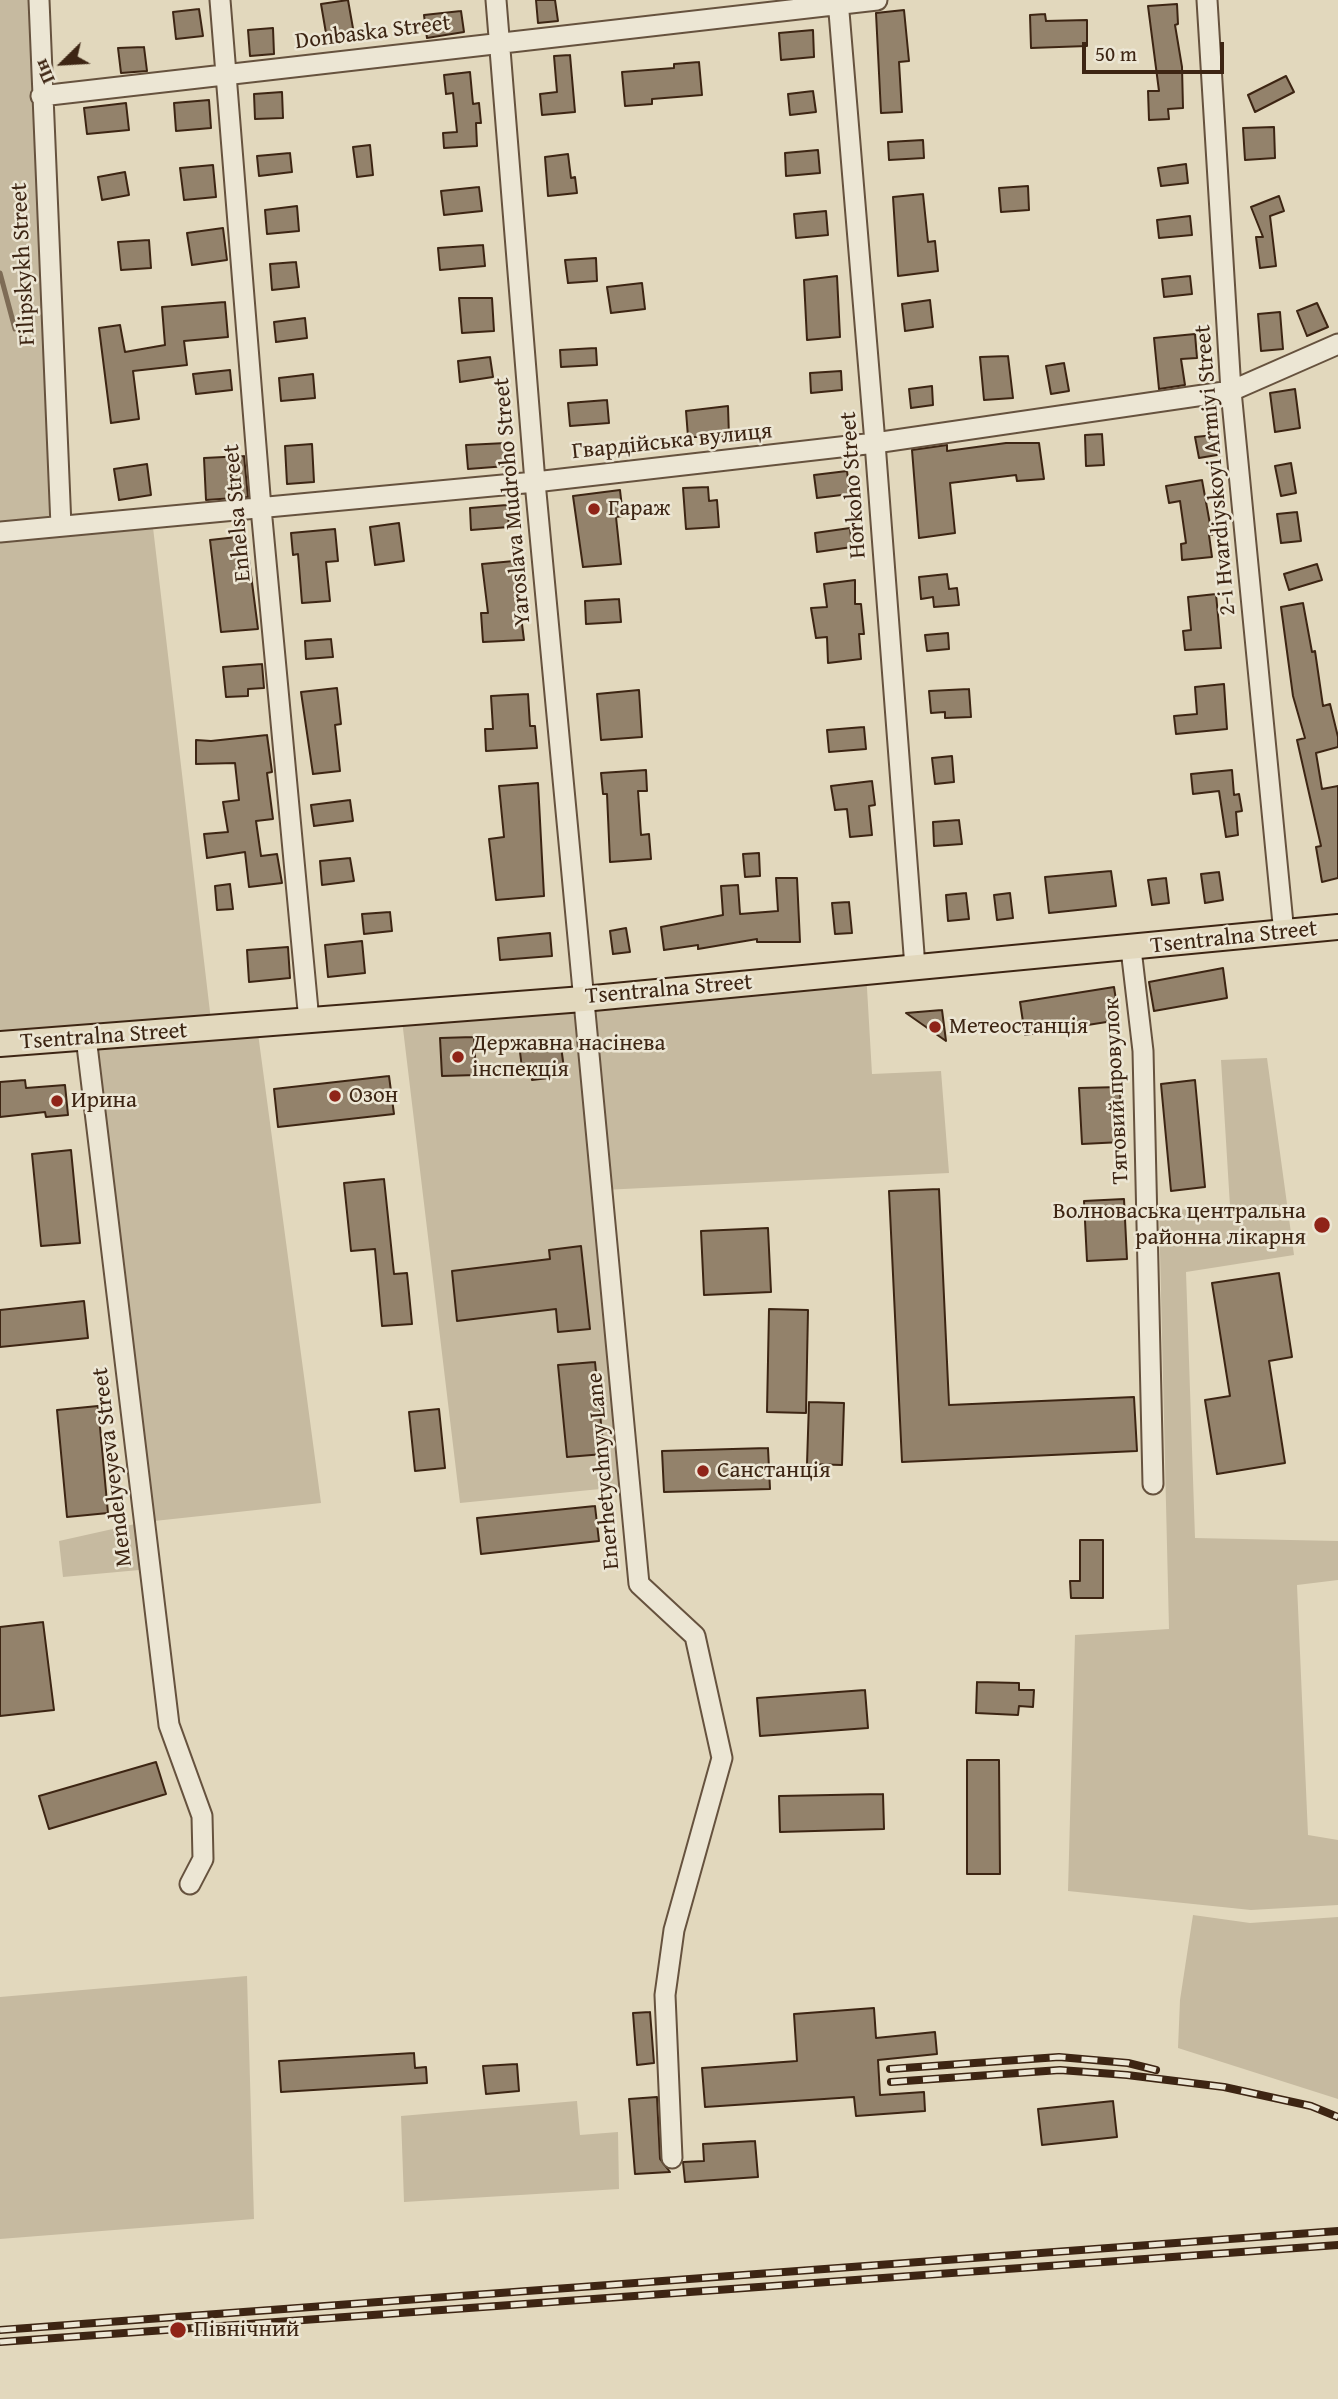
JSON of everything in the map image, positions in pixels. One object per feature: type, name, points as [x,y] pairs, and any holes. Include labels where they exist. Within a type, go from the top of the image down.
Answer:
[{"type":"main road","name":"Tsentralna Street","points":[[0,1044],[583,999],[1338,927]]},
{"type":"street","name":"Filipskykh Street","points":[[39,0],[61,526]]},
{"type":"street","name":"Enhelsa Street","points":[[220,0],[261,508],[309,1021]]},
{"type":"street","name":"Yaroslava Mudroho Street","points":[[496,0],[535,482],[583,999]]},
{"type":"street","name":"Donbaska Street","points":[[41,96],[838,1],[877,0]]},
{"type":"street","name":"2-i Hvardiyskoyi Armiyi Street","points":[[1207,0],[1231,391],[1284,934]]},
{"type":"street","name":"Horkoho Street","points":[[838,1],[876,443],[915,967]]},
{"type":"street","name":"Гвардійська вулиця","points":[[0,532],[535,482],[876,443],[1231,391],[1338,344]]},
{"type":"street","name":"Тяговий провулок","points":[[1131,948],[1143,1051],[1153,1484]]},
{"type":"street","name":"Enerhetychnyy Lane","points":[[583,999],[639,1584],[695,1636],[722,1758],[674,1930],[667,1982],[672,2158]]},
{"type":"street","name":"Mendelyeyeva Street","points":[[86,1037],[170,1725],[202,1816],[203,1859],[190,1884]]},
{"type":"shaded area","points":[[0,0],[39,0],[61,526],[152,519],[212,1029],[257,1026],[321,1503],[145,1522],[150,1569],[63,1577],[59,1541],[144,1522],[86,1037],[0,1044]]},
{"type":"shaded area","points":[[866,971],[872,1074],[941,1071],[949,1173],[603,1190],[630,1486],[460,1503],[401,1012]]},
{"type":"shaded area","points":[[1267,1058],[1294,1255],[1186,1272],[1195,1538],[1338,1541],[1338,1580],[1297,1585],[1308,1835],[1338,1840],[1338,1905],[1251,1910],[1068,1891],[1075,1635],[1169,1629],[1159,1211],[1230,1206],[1221,1060]]},
{"type":"shaded area","points":[[1193,1915],[1250,1923],[1338,1917],[1338,2099],[1178,2048],[1180,2000]]},
{"type":"shaded area","points":[[247,1976],[254,2219],[0,2239],[0,1997]]},
{"type":"shaded area","points":[[577,2101],[580,2135],[618,2132],[619,2189],[404,2202],[401,2116]]},
{"type":"building","points":[[348,0],[354,34],[327,39],[321,4]]},
{"type":"building","points":[[536,0],[555,0],[558,21],[538,23]]},
{"type":"building","points":[[1177,4],[1178,24],[1175,25],[1182,67],[1183,108],[1168,109],[1169,119],[1149,120],[1148,91],[1159,91],[1148,6]]},
{"type":"building","points":[[199,9],[203,36],[176,39],[173,12]]},
{"type":"building","points":[[904,10],[909,61],[899,62],[902,112],[881,113],[876,13]]},
{"type":"building","points":[[461,11],[464,32],[427,38],[424,15]]},
{"type":"building","points":[[1045,14],[1046,21],[1087,20],[1087,46],[1031,48],[1030,15]]},
{"type":"building","points":[[273,28],[274,54],[250,56],[248,30]]},
{"type":"building","points":[[813,30],[814,57],[781,60],[779,33]]},
{"type":"building","points":[[144,47],[147,71],[121,73],[118,48]]},
{"type":"building","points":[[570,55],[575,112],[542,115],[540,94],[557,92],[554,56]]},
{"type":"building","points":[[699,62],[702,95],[652,99],[652,104],[625,106],[622,72],[674,68],[674,64]]},
{"type":"building","points":[[470,72],[473,104],[479,103],[481,123],[476,123],[477,146],[444,148],[443,133],[457,132],[453,93],[446,94],[444,75]]},
{"type":"building","points":[[1286,76],[1294,92],[1255,112],[1248,95]]},
{"type":"building","points":[[813,91],[816,112],[790,115],[788,94]]},
{"type":"building","points":[[282,92],[283,118],[255,119],[254,94]]},
{"type":"building","points":[[209,100],[211,128],[176,131],[174,103]]},
{"type":"building","points":[[126,103],[129,130],[87,134],[84,108]]},
{"type":"building","points":[[1274,127],[1275,158],[1245,160],[1243,128]]},
{"type":"building","points":[[923,140],[924,158],[889,160],[888,142]]},
{"type":"building","points":[[370,145],[373,175],[357,177],[353,147]]},
{"type":"building","points":[[818,150],[820,173],[786,176],[785,153]]},
{"type":"building","points":[[290,153],[292,172],[259,176],[257,156]]},
{"type":"building","points":[[568,154],[571,178],[575,177],[577,193],[548,196],[545,157]]},
{"type":"building","points":[[1186,164],[1188,183],[1161,186],[1158,168]]},
{"type":"building","points":[[213,165],[216,197],[184,200],[180,168]]},
{"type":"building","points":[[125,172],[129,195],[102,200],[98,177]]},
{"type":"building","points":[[1028,186],[1029,210],[1001,212],[999,188]]},
{"type":"building","points":[[479,187],[482,211],[444,215],[441,191]]},
{"type":"building","points":[[923,194],[928,242],[935,241],[938,271],[898,276],[893,197]]},
{"type":"building","points":[[1279,196],[1284,211],[1270,216],[1276,266],[1260,268],[1256,237],[1263,237],[1251,207]]},
{"type":"building","points":[[297,206],[299,231],[267,234],[265,210]]},
{"type":"building","points":[[826,211],[828,235],[796,238],[794,214]]},
{"type":"building","points":[[1190,216],[1192,235],[1159,238],[1157,220]]},
{"type":"building","points":[[223,228],[227,260],[192,265],[187,233]]},
{"type":"building","points":[[149,240],[151,268],[121,270],[118,242]]},
{"type":"building","points":[[483,245],[485,266],[440,270],[438,248]]},
{"type":"building","points":[[596,258],[597,281],[568,283],[565,260]]},
{"type":"building","points":[[296,262],[299,287],[272,290],[270,264]]},
{"type":"building","points":[[837,276],[840,337],[807,340],[804,280]]},
{"type":"building","points":[[1190,276],[1192,294],[1164,297],[1162,279]]},
{"type":"building","points":[[642,283],[645,309],[611,313],[607,287]]},
{"type":"building","points":[[459,298],[492,298],[494,331],[462,333]]},
{"type":"building","points":[[930,300],[933,327],[905,331],[902,304]]},
{"type":"building","points":[[225,302],[228,337],[184,341],[187,365],[133,371],[139,419],[111,423],[99,328],[120,325],[125,352],[165,345],[162,307]]},
{"type":"building","points":[[1317,303],[1328,327],[1307,336],[1297,311]]},
{"type":"building","points":[[1280,312],[1283,349],[1261,351],[1258,314]]},
{"type":"building","points":[[305,318],[307,338],[276,342],[274,322]]},
{"type":"building","points":[[1195,334],[1197,358],[1181,359],[1185,385],[1159,389],[1154,338]]},
{"type":"building","points":[[596,348],[597,365],[561,367],[560,350]]},
{"type":"building","points":[[1008,356],[1013,398],[984,400],[980,357]]},
{"type":"building","points":[[490,357],[493,377],[460,382],[458,361]]},
{"type":"building","points":[[1064,363],[1069,391],[1051,394],[1046,366]]},
{"type":"building","points":[[230,370],[232,390],[196,394],[193,374]]},
{"type":"building","points":[[841,371],[842,390],[811,393],[810,373]]},
{"type":"building","points":[[313,374],[315,398],[281,401],[279,378]]},
{"type":"building","points":[[932,386],[933,405],[911,408],[909,389]]},
{"type":"building","points":[[1295,389],[1300,428],[1275,432],[1270,393]]},
{"type":"building","points":[[607,400],[609,423],[570,426],[568,403]]},
{"type":"building","points":[[728,406],[729,437],[688,437],[686,411]]},
{"type":"building","points":[[1102,434],[1104,465],[1086,466],[1085,435]]},
{"type":"building","points":[[1215,435],[1217,455],[1199,458],[1195,437]]},
{"type":"building","points":[[506,443],[507,466],[468,469],[466,445]]},
{"type":"building","points":[[1006,443],[1039,443],[1044,479],[1017,481],[1016,475],[950,483],[955,533],[919,538],[912,450],[947,445],[947,451]]},
{"type":"building","points":[[312,444],[314,482],[287,484],[285,446]]},
{"type":"building","points":[[244,456],[248,497],[206,500],[204,458]]},
{"type":"building","points":[[1291,463],[1296,493],[1281,496],[1275,466]]},
{"type":"building","points":[[147,464],[151,495],[119,500],[114,469]]},
{"type":"building","points":[[847,471],[850,494],[817,498],[814,475]]},
{"type":"building","points":[[1202,480],[1212,535],[1209,535],[1212,557],[1182,560],[1181,544],[1186,543],[1180,501],[1169,503],[1166,486]]},
{"type":"building","points":[[708,487],[709,501],[717,500],[719,527],[686,529],[683,488]]},
{"type":"building","points":[[620,490],[623,516],[616,517],[621,564],[583,567],[573,496]]},
{"type":"building","points":[[507,505],[509,527],[471,530],[470,508]]},
{"type":"building","points":[[1297,512],[1301,541],[1281,543],[1277,514]]},
{"type":"building","points":[[399,523],[404,561],[375,565],[370,527]]},
{"type":"building","points":[[850,528],[852,547],[817,552],[815,533]]},
{"type":"building","points":[[335,529],[338,561],[326,562],[330,601],[302,603],[298,554],[293,555],[291,533]]},
{"type":"building","points":[[246,536],[258,629],[221,632],[210,540]]},
{"type":"building","points":[[514,561],[524,640],[483,642],[481,613],[488,613],[482,564]]},
{"type":"building","points":[[1317,564],[1322,580],[1289,590],[1284,574]]},
{"type":"building","points":[[947,574],[949,589],[957,588],[959,605],[934,607],[933,597],[921,599],[919,577]]},
{"type":"building","points":[[855,580],[855,604],[861,604],[864,634],[859,634],[861,659],[828,663],[827,637],[816,638],[811,608],[827,607],[824,584]]},
{"type":"building","points":[[1216,594],[1221,648],[1185,650],[1183,631],[1191,630],[1188,597]]},
{"type":"building","points":[[619,599],[621,622],[586,624],[585,601]]},
{"type":"building","points":[[1303,603],[1312,652],[1315,651],[1323,706],[1330,704],[1338,737],[1338,747],[1316,753],[1322,789],[1338,786],[1338,878],[1322,882],[1316,847],[1321,846],[1297,740],[1305,738],[1293,696],[1281,607]]},
{"type":"building","points":[[948,633],[949,649],[927,651],[925,635]]},
{"type":"building","points":[[331,639],[333,657],[306,659],[305,641]]},
{"type":"building","points":[[262,664],[264,688],[248,689],[248,696],[226,697],[223,667]]},
{"type":"building","points":[[1224,684],[1227,729],[1176,734],[1174,716],[1197,714],[1195,687]]},
{"type":"building","points":[[337,688],[341,724],[335,725],[340,771],[313,774],[301,692]]},
{"type":"building","points":[[969,689],[971,717],[945,718],[945,712],[931,713],[929,691]]},
{"type":"building","points":[[639,690],[642,737],[601,740],[597,694]]},
{"type":"building","points":[[528,694],[530,726],[535,726],[537,748],[486,751],[485,729],[493,729],[491,696]]},
{"type":"building","points":[[864,727],[866,749],[829,752],[827,730]]},
{"type":"building","points":[[267,735],[272,772],[267,773],[273,819],[256,821],[261,856],[277,854],[282,883],[249,887],[245,852],[207,858],[204,834],[228,832],[223,802],[239,800],[235,763],[196,764],[196,740]]},
{"type":"building","points":[[952,756],[954,782],[935,784],[932,758]]},
{"type":"building","points":[[646,770],[647,791],[638,791],[641,835],[649,834],[651,859],[610,862],[607,794],[603,794],[601,773]]},
{"type":"building","points":[[1232,770],[1234,795],[1239,794],[1242,811],[1236,812],[1238,835],[1226,837],[1219,791],[1193,794],[1191,774]]},
{"type":"building","points":[[872,781],[875,805],[869,806],[872,835],[850,837],[847,809],[835,810],[831,786]]},
{"type":"building","points":[[538,783],[544,896],[496,900],[489,839],[504,837],[499,786]]},
{"type":"building","points":[[350,800],[353,821],[314,826],[311,805]]},
{"type":"building","points":[[959,820],[962,844],[934,846],[933,822]]},
{"type":"building","points":[[759,853],[760,876],[745,877],[743,854]]},
{"type":"building","points":[[350,858],[354,881],[322,885],[320,861]]},
{"type":"building","points":[[1111,871],[1116,906],[1049,913],[1045,877]]},
{"type":"building","points":[[1219,872],[1223,900],[1205,903],[1201,874]]},
{"type":"building","points":[[776,878],[797,878],[800,942],[757,942],[757,939],[698,949],[698,945],[664,950],[661,927],[723,915],[721,886],[738,885],[740,914],[778,911]]},
{"type":"building","points":[[1166,878],[1169,903],[1152,905],[1148,880]]},
{"type":"building","points":[[230,884],[233,909],[217,910],[215,886]]},
{"type":"building","points":[[966,893],[969,919],[948,921],[946,895]]},
{"type":"building","points":[[1010,893],[1013,918],[997,920],[994,895]]},
{"type":"building","points":[[849,902],[852,933],[835,934],[832,903]]},
{"type":"building","points":[[390,912],[392,931],[364,934],[362,914]]},
{"type":"building","points":[[626,928],[630,952],[613,954],[610,931]]},
{"type":"building","points":[[550,933],[552,956],[500,960],[498,938]]},
{"type":"building","points":[[362,941],[365,973],[328,977],[325,945]]},
{"type":"building","points":[[288,947],[290,978],[249,982],[247,950]]},
{"type":"building","points":[[1223,968],[1227,998],[1154,1011],[1149,982]]},
{"type":"building","points":[[1114,987],[1119,1020],[1025,1035],[1020,1002]]},
{"type":"building","name":"Метеостанція","points":[[942,1010],[946,1041],[906,1013]]},
{"type":"building","points":[[474,1037],[476,1075],[442,1076],[440,1038]]},
{"type":"building","points":[[560,1039],[565,1076],[532,1080],[531,1067],[522,1068],[519,1044]]},
{"type":"building","points":[[389,1076],[394,1114],[278,1127],[274,1089]]},
{"type":"building","points":[[25,1080],[26,1088],[65,1085],[68,1115],[46,1117],[45,1112],[0,1117],[0,1082]]},
{"type":"building","points":[[1195,1080],[1205,1187],[1171,1191],[1161,1084]]},
{"type":"building","points":[[1120,1087],[1122,1142],[1082,1144],[1079,1088]]},
{"type":"building","points":[[71,1150],[80,1243],[41,1246],[32,1154]]},
{"type":"building","points":[[384,1179],[394,1274],[407,1273],[412,1324],[382,1326],[375,1249],[351,1251],[344,1183]]},
{"type":"building","points":[[939,1189],[949,1405],[1134,1397],[1137,1451],[902,1462],[889,1191]]},
{"type":"building","points":[[1124,1199],[1127,1259],[1087,1261],[1084,1201]]},
{"type":"building","points":[[768,1228],[771,1292],[704,1295],[701,1231]]},
{"type":"building","points":[[581,1246],[590,1329],[558,1332],[556,1309],[457,1321],[452,1271],[550,1259],[549,1250]]},
{"type":"building","points":[[1279,1273],[1292,1357],[1269,1361],[1285,1463],[1217,1474],[1205,1400],[1230,1396],[1212,1283]]},
{"type":"building","points":[[84,1301],[88,1338],[0,1347],[0,1310]]},
{"type":"building","points":[[769,1309],[808,1310],[806,1413],[767,1412]]},
{"type":"building","points":[[595,1362],[604,1454],[567,1457],[558,1365]]},
{"type":"building","points":[[809,1402],[844,1403],[842,1465],[807,1464]]},
{"type":"building","points":[[98,1406],[108,1513],[67,1517],[57,1410]]},
{"type":"building","points":[[439,1409],[445,1468],[415,1471],[409,1412]]},
{"type":"building","points":[[768,1448],[770,1489],[664,1492],[662,1451]]},
{"type":"building","points":[[595,1506],[599,1541],[481,1554],[477,1518]]},
{"type":"building","points":[[1080,1540],[1103,1540],[1103,1598],[1071,1598],[1070,1581],[1080,1581]]},
{"type":"building","points":[[43,1622],[54,1710],[0,1716],[0,1627]]},
{"type":"building","points":[[977,1682],[1019,1683],[1019,1690],[1034,1690],[1033,1707],[1019,1706],[1018,1715],[976,1713]]},
{"type":"building","points":[[865,1690],[868,1728],[760,1736],[757,1698]]},
{"type":"building","points":[[967,1760],[999,1760],[1000,1874],[967,1874]]},
{"type":"building","points":[[156,1762],[166,1794],[49,1829],[39,1796]]},
{"type":"building","points":[[883,1794],[884,1829],[780,1832],[779,1796]]},
{"type":"building","points":[[874,2008],[876,2038],[935,2032],[937,2054],[878,2060],[880,2095],[924,2092],[925,2111],[856,2116],[854,2097],[705,2107],[702,2068],[797,2061],[794,2014]]},
{"type":"building","points":[[650,2012],[654,2063],[637,2065],[633,2013]]},
{"type":"building","points":[[414,2053],[415,2068],[426,2067],[427,2083],[281,2092],[279,2061]]},
{"type":"building","points":[[517,2064],[519,2091],[486,2094],[483,2066]]},
{"type":"building","points":[[657,2097],[660,2159],[670,2172],[635,2174],[629,2099]]},
{"type":"building","points":[[1113,2101],[1117,2137],[1042,2145],[1038,2109]]},
{"type":"building","points":[[755,2141],[758,2177],[685,2182],[683,2162],[704,2161],[703,2144]]},
{"type":"waterway","points":[[0,273],[15,329]]},
{"type":"railway","points":[[890,2069],[1059,2057],[1128,2063],[1156,2070]]},
{"type":"railway","points":[[891,2082],[1060,2070],[1127,2075],[1224,2087],[1311,2106],[1338,2117]]},
{"type":"railway","points":[[0,2330],[1338,2231]]},
{"type":"railway","points":[[0,2342],[1338,2245]]},
{"type":"place","name":"Гараж","points":[[594,509]]},
{"type":"place","name":"Метеостанція","points":[[935,1027]]},
{"type":"place","name":"Державна насiнева iнспекцiя","points":[[458,1057]]},
{"type":"place","name":"Озон","points":[[335,1096]]},
{"type":"place","name":"Ирина","points":[[57,1101]]},
{"type":"place","name":"Волноваська центральна районна лікарня","points":[[1322,1225]]},
{"type":"place","name":"Санстанція","points":[[703,1471]]},
{"type":"place","name":"Північний","points":[[178,2330]]}]
